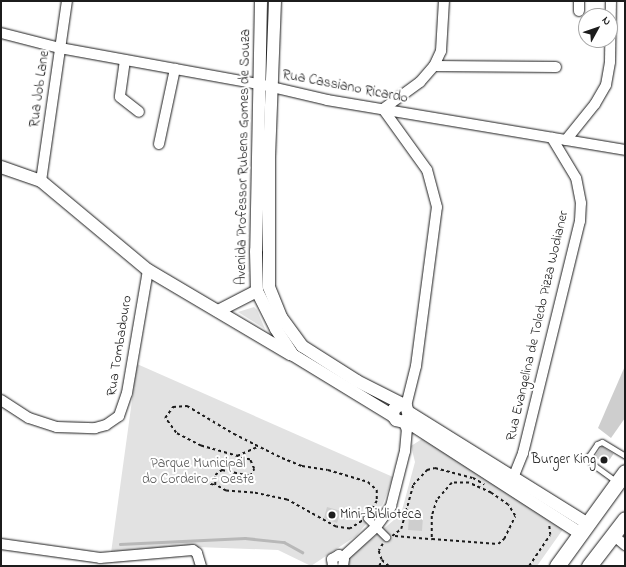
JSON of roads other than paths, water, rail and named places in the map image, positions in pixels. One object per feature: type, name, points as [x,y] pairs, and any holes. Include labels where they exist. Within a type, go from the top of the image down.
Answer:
[{"type":"main road","points":[[557,566],[621,477]]},
{"type":"main road","points":[[589,566],[625,519]]},
{"type":"street","name":"Rua Job Lane","points":[[41,181],[67,1]]},
{"type":"street","name":"Avenida Professor Rubens Gomes de Souza","points":[[261,1],[259,84],[262,270],[257,291],[276,329],[293,355],[403,414],[513,478],[584,528]]},
{"type":"street","name":"Avenida Professor Rubens Gomes de Souza","points":[[261,252],[272,88],[275,1]]},
{"type":"street","points":[[331,565],[335,556],[343,561],[376,527],[385,516],[396,490],[407,433],[403,414],[415,373],[437,207],[427,170],[383,109],[420,82],[434,66],[441,52],[444,1]]},
{"type":"street","points":[[566,140],[599,98],[606,85],[611,54],[611,1]]},
{"type":"street","name":"Rua Cassiano Ricardo","points":[[1,33],[60,48],[259,84],[272,88],[383,109],[625,150]]},
{"type":"street","points":[[125,60],[118,91],[120,97],[139,112]]},
{"type":"street","points":[[434,66],[556,67]]},
{"type":"street","points":[[159,144],[174,69]]},
{"type":"street","name":"Rua Evangelina de Toledo Pizza Wodianer","points":[[513,478],[525,443],[580,221],[581,203],[576,178],[552,138]]},
{"type":"street","points":[[1,167],[41,181],[148,270],[293,355]]},
{"type":"street","name":"Rua Tombadouro","points":[[1,400],[29,418],[57,427],[95,428],[106,425],[119,416],[126,402],[148,270]]},
{"type":"street","name":"Avenida Professor Rubens Gomes de Souza","points":[[262,270],[281,317],[302,346],[403,414],[584,528]]},
{"type":"street","points":[[218,310],[257,291]]},
{"type":"street","points":[[367,518],[386,537]]},
{"type":"street","points":[[613,535],[625,545]]},
{"type":"street","points":[[1,544],[100,558],[193,550],[197,553],[201,566]]},
{"type":"lane","points":[[621,477],[592,464],[589,456],[597,444],[602,442],[625,456]]},
{"type":"waterway","points":[[120,544],[245,538],[284,542],[302,552]]},
{"type":"place","name":"Burger King","points":[[604,460]]},
{"type":"place","name":"Mini-Biblioteca","points":[[332,515]]},
{"type":"park label","name":"Parque Municipal do Cordeiro - Oeste","points":[[198,472]]}]
